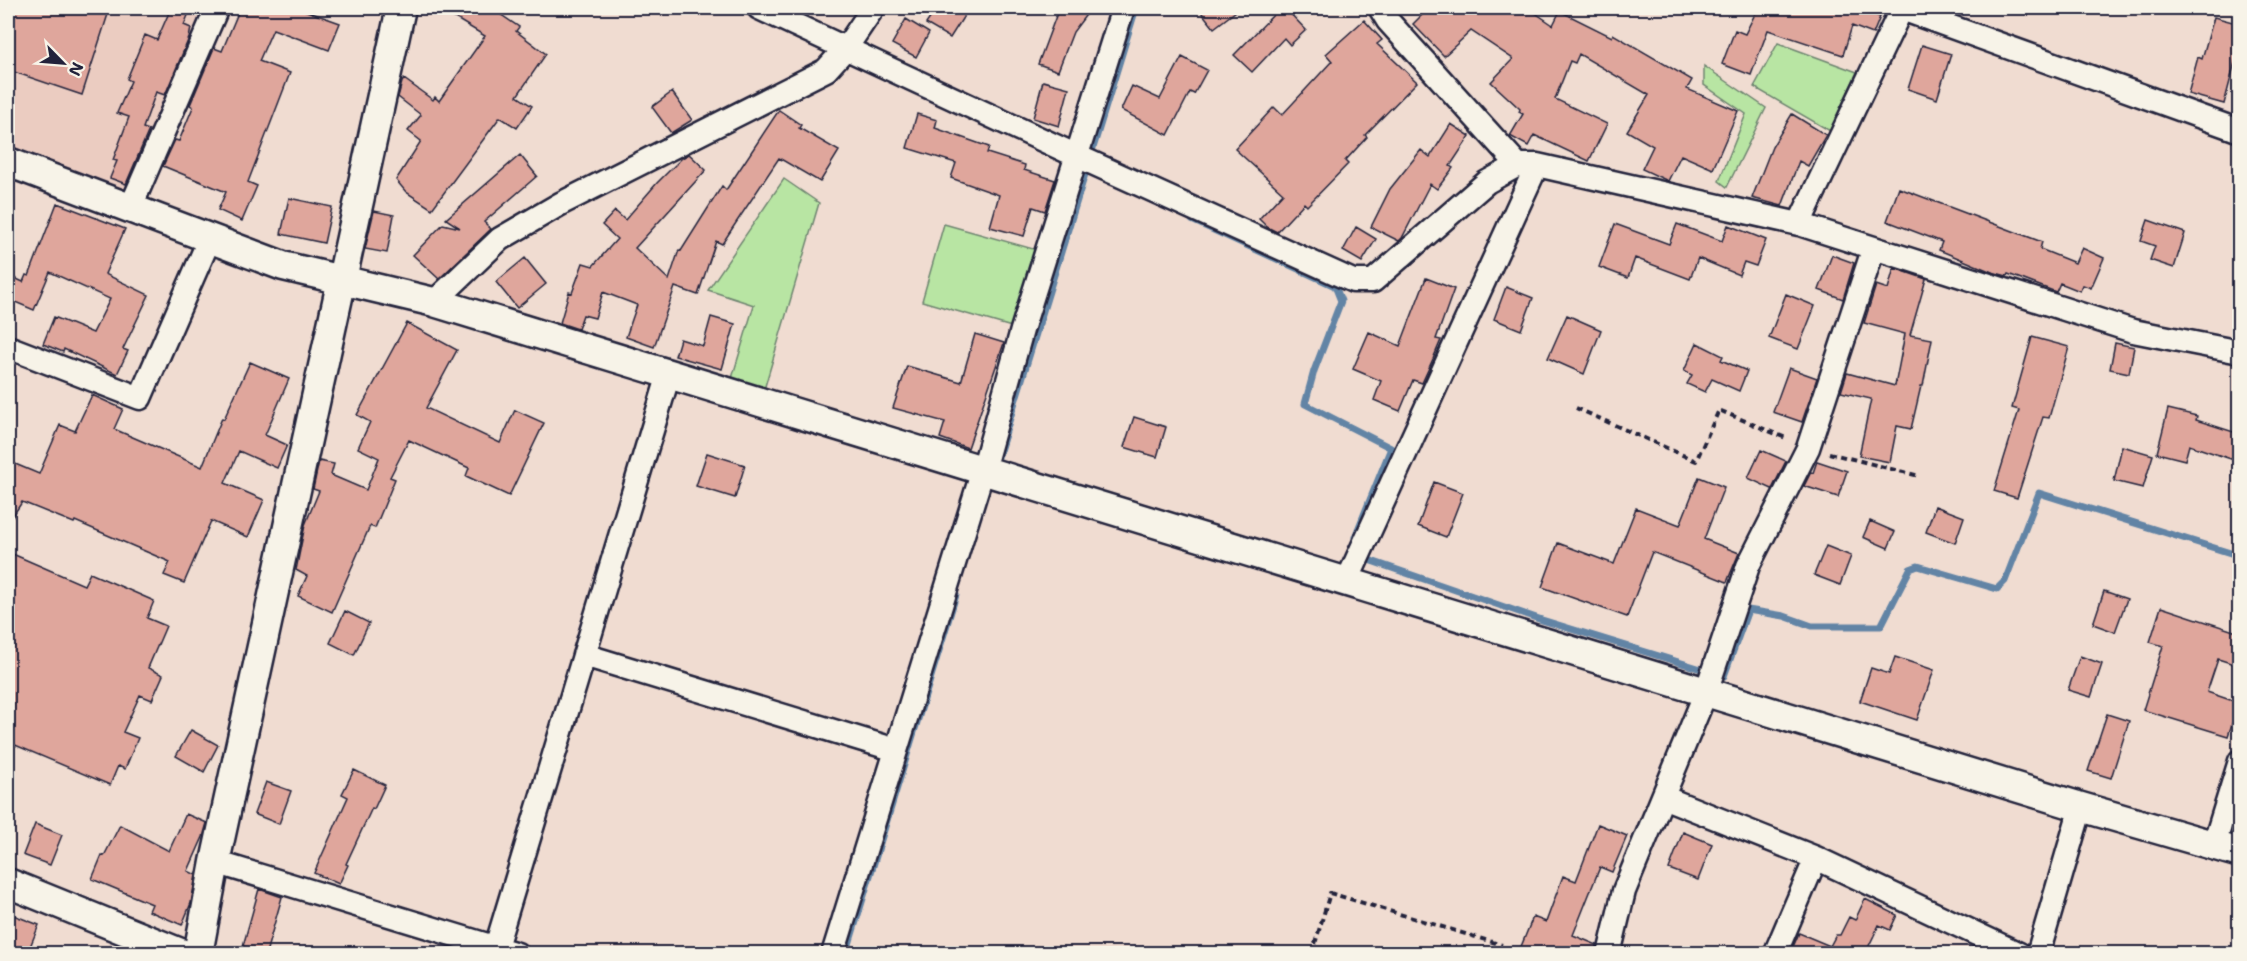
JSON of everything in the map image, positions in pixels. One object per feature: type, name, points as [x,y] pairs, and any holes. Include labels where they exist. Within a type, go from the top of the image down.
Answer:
[{"type":"street","points":[[129,209],[217,8]]},
{"type":"street","points":[[198,954],[215,862],[401,8]]},
{"type":"street","points":[[759,8],[1077,156],[1353,280],[1373,281],[1487,182],[1528,165]]},
{"type":"street","points":[[434,302],[500,239],[562,203],[826,70],[846,48],[873,8]]},
{"type":"street","points":[[833,954],[983,470],[1022,330],[1123,8]]},
{"type":"street","points":[[1380,8],[1388,21],[1528,165],[1799,225],[2133,331],[2240,352]]},
{"type":"street","points":[[1799,225],[1900,8],[2240,131]]},
{"type":"street","points":[[8,162],[283,267],[434,302],[2081,807],[2227,849],[2240,761]]},
{"type":"street","points":[[1347,581],[1528,165]]},
{"type":"street","points":[[8,347],[140,398],[209,240]]},
{"type":"street","points":[[1609,954],[1624,891],[1706,692],[1748,566],[1808,448],[1873,250]]},
{"type":"street","points":[[215,862],[506,950],[584,655],[669,374]]},
{"type":"street","points":[[584,655],[896,750]]},
{"type":"street","points":[[1663,797],[1816,858],[2019,954]]},
{"type":"street","points":[[2038,954],[2081,807]]},
{"type":"street","points":[[1775,954],[1816,858]]},
{"type":"street","points":[[8,883],[183,954]]},
{"type":"path","points":[[1576,408],[1696,461],[1719,410],[1808,448],[1919,476]]},
{"type":"path","points":[[1311,954],[1330,893],[1502,945]]},
{"type":"shaded area","points":[[8,8],[211,8],[130,209],[8,165]]},
{"type":"green space","points":[[1778,43],[1857,72],[1830,131],[1754,87]]},
{"type":"green space","points":[[1704,66],[1766,108],[1727,187],[1719,181],[1746,114],[1704,85]]},
{"type":"green space","points":[[784,179],[819,203],[763,393],[730,385],[754,305],[708,290]]},
{"type":"green space","points":[[944,224],[1044,252],[1022,330],[922,301]]},
{"type":"building","points":[[11,8],[110,8],[82,95],[8,70],[8,18]]},
{"type":"building","points":[[171,8],[191,8],[184,25],[191,28],[189,38],[165,95],[156,92],[143,128],[149,130],[126,184],[110,178],[117,161],[113,160],[129,117],[117,113],[131,81],[127,79],[145,35],[157,40]]},
{"type":"building","points":[[240,8],[298,8],[340,23],[329,50],[273,29],[259,61],[290,73],[248,182],[257,186],[242,221],[218,210],[226,192],[163,166],[175,140],[179,141],[193,107],[190,105],[214,48],[222,51]]},
{"type":"building","points":[[438,8],[491,8],[519,27],[516,31],[546,54],[517,96],[532,106],[517,128],[500,117],[432,209],[406,192],[396,180],[421,141],[408,131],[421,115],[398,97],[402,82],[404,79],[433,100],[435,97],[439,101],[485,36]]},
{"type":"building","points":[[937,8],[969,8],[950,38],[926,24]]},
{"type":"building","points":[[1059,8],[1091,8],[1073,32],[1058,71],[1038,64]]},
{"type":"building","points":[[1198,8],[1240,8],[1214,28]]},
{"type":"building","points":[[1280,8],[1285,8],[1306,30],[1290,45],[1284,38],[1252,72],[1234,55]]},
{"type":"building","points":[[1429,8],[1528,8],[1553,25],[1560,11],[1612,37],[1613,34],[1692,80],[1687,89],[1738,111],[1713,169],[1681,155],[1668,181],[1642,169],[1653,146],[1627,131],[1649,95],[1579,54],[1575,63],[1570,61],[1555,99],[1607,124],[1589,161],[1534,135],[1528,146],[1510,136],[1523,114],[1491,82],[1513,59],[1471,31],[1444,56],[1413,24]]},
{"type":"building","points":[[1758,8],[1859,8],[1880,17],[1873,34],[1852,26],[1843,55],[1768,30],[1751,75],[1722,64],[1735,30],[1745,34]]},
{"type":"building","points":[[2214,17],[2240,24],[2240,43],[2224,104],[2188,94],[2198,57],[2202,59]]},
{"type":"building","points":[[906,19],[929,33],[916,57],[892,44]]},
{"type":"building","points":[[1364,20],[1382,40],[1377,44],[1417,82],[1365,135],[1367,137],[1345,161],[1348,164],[1307,206],[1304,203],[1277,232],[1267,227],[1259,219],[1283,193],[1235,149],[1274,107],[1282,115],[1332,61],[1326,54]]},
{"type":"building","points":[[1922,45],[1951,54],[1937,99],[1908,89]]},
{"type":"building","points":[[1182,57],[1207,70],[1194,94],[1190,92],[1168,135],[1121,110],[1132,86],[1160,99]]},
{"type":"building","points":[[1043,81],[1069,88],[1059,126],[1033,118]]},
{"type":"building","points":[[672,92],[692,120],[671,133],[652,107]]},
{"type":"building","points":[[779,110],[801,125],[799,128],[839,151],[820,182],[779,158],[722,244],[716,241],[698,295],[675,287],[654,347],[626,337],[637,305],[603,292],[595,318],[583,315],[578,329],[560,323],[569,292],[572,293],[583,263],[593,266],[617,239],[602,225],[615,211],[625,220],[657,183],[689,154],[706,170],[635,248],[669,280],[679,250],[681,251],[722,186],[726,190]]},
{"type":"building","points":[[917,114],[937,120],[935,128],[989,147],[987,153],[1025,165],[1024,170],[1055,180],[1045,211],[1033,207],[1024,236],[990,227],[999,195],[951,178],[956,163],[907,148]]},
{"type":"building","points":[[1792,114],[1826,135],[1808,166],[1799,161],[1782,206],[1752,198],[1772,147]]},
{"type":"building","points":[[1451,124],[1470,136],[1450,166],[1453,168],[1437,189],[1430,184],[1402,238],[1399,241],[1371,227],[1390,189],[1421,150],[1430,157]]},
{"type":"building","points":[[520,155],[537,176],[484,222],[491,229],[439,279],[413,255],[443,224],[460,228],[446,219]]},
{"type":"building","points":[[1899,188],[2042,242],[2040,249],[2075,263],[2082,248],[2104,258],[2091,288],[2083,285],[2080,291],[2060,283],[2056,292],[2008,274],[2007,276],[1992,272],[1939,250],[1942,242],[1887,221]]},
{"type":"building","points":[[289,198],[332,207],[324,243],[281,234]]},
{"type":"building","points":[[57,203],[125,229],[105,274],[149,295],[123,349],[128,351],[117,374],[64,349],[63,352],[43,344],[54,317],[93,333],[110,299],[50,272],[34,310],[8,299],[8,275],[23,282],[26,275],[29,276]]},
{"type":"building","points":[[374,211],[394,215],[387,253],[365,249]]},
{"type":"building","points":[[2148,220],[2185,233],[2174,268],[2150,260],[2155,246],[2141,241]]},
{"type":"building","points":[[1615,224],[1669,244],[1677,224],[1722,241],[1728,225],[1766,240],[1756,266],[1744,262],[1739,275],[1698,258],[1690,279],[1635,258],[1628,278],[1599,267]]},
{"type":"building","points":[[1356,227],[1376,239],[1362,262],[1343,251]]},
{"type":"building","points":[[1832,255],[1854,263],[1843,299],[1819,290]]},
{"type":"building","points":[[525,258],[546,284],[517,308],[496,282]]},
{"type":"building","points":[[1894,268],[1926,279],[1910,335],[1932,339],[1923,386],[1921,386],[1911,429],[1897,426],[1890,462],[1859,456],[1871,399],[1841,392],[1847,373],[1895,386],[1905,334],[1864,323],[1876,285],[1888,289]]},
{"type":"building","points":[[1426,278],[1454,289],[1436,339],[1441,340],[1433,359],[1422,383],[1413,380],[1400,411],[1374,400],[1381,381],[1353,369],[1369,332],[1400,346]]},
{"type":"building","points":[[1506,287],[1533,298],[1521,330],[1494,319]]},
{"type":"building","points":[[1786,294],[1815,306],[1798,349],[1769,338]]},
{"type":"building","points":[[1567,315],[1601,330],[1584,374],[1548,358]]},
{"type":"building","points":[[711,317],[735,324],[722,369],[675,356],[680,339],[703,346]]},
{"type":"building","points":[[407,323],[457,350],[426,408],[500,443],[515,410],[544,423],[509,496],[466,476],[469,468],[409,440],[390,477],[395,479],[375,528],[370,526],[332,612],[298,596],[307,576],[296,570],[305,525],[319,491],[313,489],[319,461],[334,464],[331,475],[366,490],[379,458],[358,448],[370,422],[357,415]]},
{"type":"building","points":[[975,334],[1004,343],[968,448],[940,438],[945,422],[893,408],[907,366],[961,382]]},
{"type":"building","points":[[2032,337],[2069,347],[2049,418],[2043,417],[2017,498],[1994,491],[2019,410],[2012,408]]},
{"type":"building","points":[[1697,343],[1723,356],[1721,360],[1747,371],[1739,391],[1712,379],[1705,392],[1687,384],[1692,375],[1684,371]]},
{"type":"building","points":[[2115,343],[2134,347],[2129,373],[2110,369]]},
{"type":"building","points":[[250,362],[289,379],[265,435],[287,445],[277,468],[239,451],[225,483],[264,500],[248,537],[211,521],[184,583],[164,575],[170,562],[75,521],[74,523],[22,502],[8,523],[8,461],[39,474],[60,425],[75,431],[92,395],[123,409],[114,429],[202,467],[222,418],[224,419]]},
{"type":"building","points":[[1789,368],[1817,378],[1802,422],[1773,412]]},
{"type":"building","points":[[2168,409],[2197,416],[2196,420],[2240,434],[2240,445],[2234,460],[2189,445],[2185,460],[2157,453]]},
{"type":"building","points":[[1134,417],[1166,427],[1157,457],[1124,447]]},
{"type":"building","points":[[2122,446],[2153,455],[2143,488],[2114,481]]},
{"type":"building","points":[[1761,450],[1786,461],[1772,489],[1748,478]]},
{"type":"building","points":[[707,453],[745,465],[735,498],[696,486]]},
{"type":"building","points":[[1817,461],[1847,471],[1838,497],[1804,486],[1811,472],[1813,473]]},
{"type":"building","points":[[1699,477],[1724,487],[1704,539],[1739,553],[1727,582],[1652,552],[1627,617],[1542,587],[1558,543],[1614,564],[1636,508],[1680,525]]},
{"type":"building","points":[[1434,482],[1463,493],[1446,537],[1418,526]]},
{"type":"building","points":[[1935,506],[1964,517],[1955,543],[1926,532]]},
{"type":"building","points":[[1870,521],[1895,532],[1888,548],[1863,537]]},
{"type":"building","points":[[1826,546],[1851,556],[1840,585],[1814,575]]},
{"type":"building","points":[[8,552],[84,585],[90,573],[154,601],[147,618],[166,626],[148,668],[163,675],[152,700],[140,695],[123,732],[138,738],[125,769],[118,766],[110,785],[8,742]]},
{"type":"building","points":[[2104,591],[2127,599],[2115,632],[2093,624]]},
{"type":"building","points":[[2161,607],[2240,633],[2240,666],[2218,659],[2207,692],[2239,703],[2228,736],[2143,710],[2163,646],[2150,642]]},
{"type":"building","points":[[345,611],[369,623],[354,655],[330,643]]},
{"type":"building","points":[[2080,656],[2102,664],[2091,697],[2068,690]]},
{"type":"building","points":[[1895,657],[1934,670],[1917,720],[1860,701],[1871,668],[1889,674]]},
{"type":"building","points":[[2107,714],[2129,721],[2111,778],[2088,771]]},
{"type":"building","points":[[191,730],[218,745],[204,772],[176,756]]},
{"type":"building","points":[[354,770],[385,785],[374,809],[372,808],[339,884],[314,873],[348,797],[342,794]]},
{"type":"building","points":[[266,782],[291,791],[279,824],[254,814]]},
{"type":"building","points":[[186,814],[207,823],[188,871],[196,875],[191,903],[182,925],[149,911],[152,904],[92,879],[102,855],[104,856],[120,825],[169,851]]},
{"type":"building","points":[[35,824],[62,835],[50,865],[23,855]]},
{"type":"building","points":[[1598,824],[1627,836],[1612,872],[1600,867],[1573,935],[1597,945],[1596,954],[1518,954],[1533,917],[1546,922],[1563,876],[1576,881]]},
{"type":"building","points":[[1683,832],[1712,844],[1698,880],[1669,869]]},
{"type":"building","points":[[259,889],[282,897],[266,953],[243,946]]},
{"type":"building","points":[[1865,899],[1897,915],[1890,930],[1879,925],[1865,954],[1790,954],[1799,933],[1830,946],[1836,935],[1840,935],[1849,917],[1855,920]]},
{"type":"building","points":[[8,913],[39,925],[27,954],[8,954]]},
{"type":"waterway","points":[[995,467],[1136,8]]},
{"type":"waterway","points":[[1192,220],[1335,286],[1341,301],[1314,371],[1305,404],[1391,448],[1355,537]]},
{"type":"waterway","points":[[1360,557],[1542,620],[1724,676],[1748,610],[1784,616],[1812,626],[1881,626],[1910,569],[1918,566],[1997,589],[2005,581],[2039,493],[2240,556]]},
{"type":"waterway","points":[[846,954],[956,595]]}]
